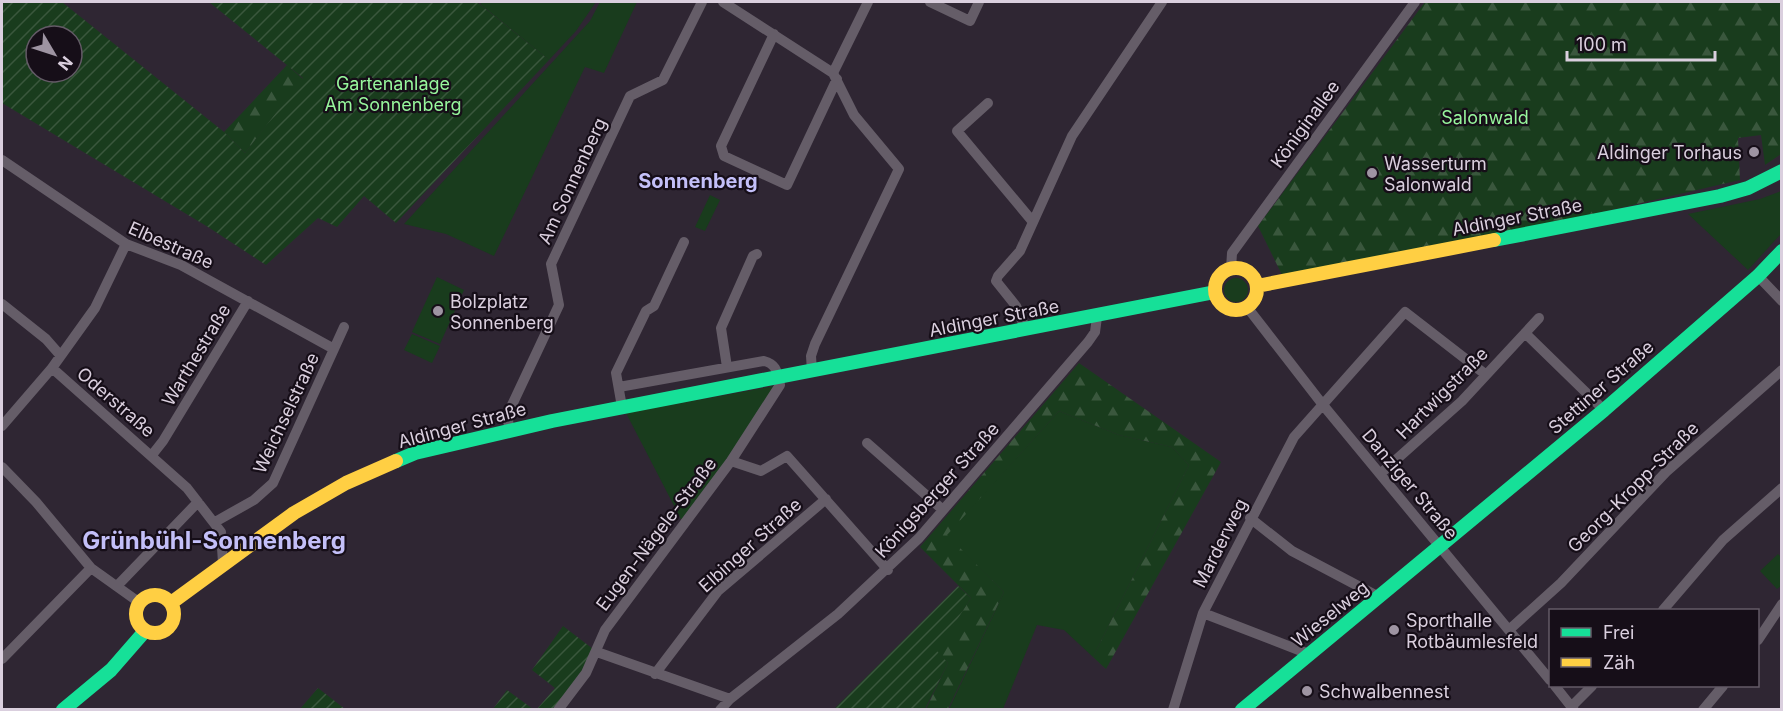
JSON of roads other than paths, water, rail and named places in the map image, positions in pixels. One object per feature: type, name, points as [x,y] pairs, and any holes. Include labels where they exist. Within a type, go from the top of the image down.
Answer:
[{"type":"main road","name":"Aldinger Straße","points":[[1257,286],[1720,196],[1748,188],[1782,171]]},
{"type":"main road","name":"Stettiner Straße","points":[[1441,547],[1604,410],[1758,276],[1782,251]]},
{"type":"main road","points":[[1231,269],[1247,272],[1257,286],[1255,298],[1247,307],[1230,310],[1220,303],[1215,292],[1220,275],[1231,269]]},
{"type":"main road","name":"Aldinger Straße","points":[[171,603],[294,513],[346,483],[415,453],[510,430],[622,407],[779,379],[1215,292]]},
{"type":"main road","name":"Wieselweg","points":[[1242,710],[1441,547]]},
{"type":"main road","points":[[156,595],[171,603],[175,616],[169,628],[155,634],[145,631],[137,621],[137,608],[140,603],[156,595]]},
{"type":"main road","points":[[63,710],[111,670],[145,631]]},
{"type":"street","name":"Am Sonnenberg","points":[[510,430],[508,421],[511,407],[559,306],[550,264],[630,96],[663,80],[702,2]]},
{"type":"street","points":[[726,2],[835,76],[854,115],[899,169],[815,344],[810,356],[812,371]]},
{"type":"street","points":[[774,33],[721,146],[724,156],[787,185],[868,2]]},
{"type":"street","points":[[930,2],[970,21],[979,2]]},
{"type":"street","points":[[1026,330],[1016,306],[996,281],[1020,251],[1072,135],[1162,2]]},
{"type":"street","name":"Königinallee","points":[[1231,269],[1232,253],[1415,2]]},
{"type":"street","points":[[988,102],[957,131],[1033,222]]},
{"type":"street","name":"Elbestraße","points":[[2,160],[126,244],[181,265],[334,349]]},
{"type":"street","points":[[622,407],[616,373],[646,311],[654,306],[684,242]]},
{"type":"street","points":[[60,355],[95,308],[126,244]]},
{"type":"street","points":[[727,367],[721,328],[753,256],[757,254]]},
{"type":"street","points":[[1758,276],[1782,301]]},
{"type":"street","name":"Warthestraße","points":[[152,455],[248,301]]},
{"type":"street","name":"Oderstraße","points":[[2,304],[46,339],[60,355],[52,368],[152,455],[180,481],[198,502],[215,522],[223,540],[223,564]]},
{"type":"street","name":"Danziger Straße","points":[[1247,307],[1323,405],[1549,678]]},
{"type":"street","name":"Marderweg","points":[[1173,710],[1203,613],[1250,518],[1294,437],[1406,312],[1485,374]]},
{"type":"street","name":"Königsberger Straße","points":[[720,710],[730,699],[838,614],[888,570],[1088,342],[1095,332],[1096,317]]},
{"type":"street","name":"Hartwigstraße","points":[[1380,474],[1462,401],[1539,318]]},
{"type":"street","name":"Weichselstraße","points":[[215,522],[254,500],[273,483],[344,327]]},
{"type":"street","points":[[1524,333],[1604,410]]},
{"type":"street","points":[[619,387],[764,361],[772,363],[777,369],[779,379]]},
{"type":"street","points":[[2,426],[52,368]]},
{"type":"street","name":"Georg-Kropp-Straße","points":[[1510,629],[1561,583],[1666,472],[1782,370]]},
{"type":"street","name":"Eugen-Nägele-Straße","points":[[558,710],[586,673],[605,630],[731,461],[779,390],[779,379]]},
{"type":"street","points":[[867,443],[943,510]]},
{"type":"street","points":[[731,461],[761,471],[787,456],[888,570]]},
{"type":"street","points":[[2,467],[36,502],[91,568],[140,603]]},
{"type":"street","points":[[1664,609],[1723,540],[1782,488]]},
{"type":"street","name":"Elbinger Straße","points":[[655,674],[718,591],[825,499]]},
{"type":"street","points":[[117,586],[198,502]]},
{"type":"street","points":[[1250,518],[1292,552],[1379,597]]},
{"type":"street","points":[[2,659],[91,568]]},
{"type":"street","points":[[1759,638],[1782,604]]},
{"type":"street","points":[[1203,613],[1309,654]]},
{"type":"street","points":[[597,652],[730,699]]},
{"type":"street","points":[[1556,687],[1573,708],[1591,687]]},
{"type":"street","points":[[1703,710],[1722,687]]},
{"type":"place","name":"Aldinger Torhaus","points":[[1754,152]]},
{"type":"place","name":"Wasserturm Salonwald","points":[[1372,173]]},
{"type":"place","name":"Bolzplatz Sonnenberg","points":[[438,311]]},
{"type":"place","name":"Sporthalle Rotbäumlesfeld","points":[[1394,630]]},
{"type":"place","name":"Schwalbennest","points":[[1307,691]]},
{"type":"district","name":"Sonnenberg","points":[[698,181]]},
{"type":"district","name":"Grünbühl-Sonnenberg","points":[[214,540]]},
{"type":"park label","name":"Gartenanlage Am Sonnenberg","points":[[393,94]]},
{"type":"park label","name":"Salonwald","points":[[1485,117]]}]
